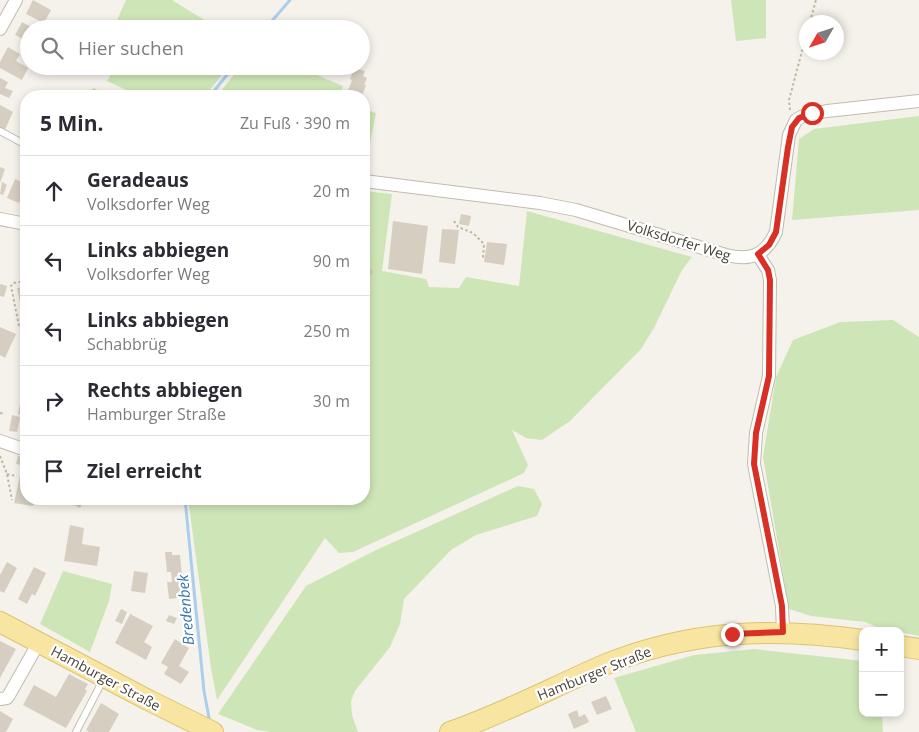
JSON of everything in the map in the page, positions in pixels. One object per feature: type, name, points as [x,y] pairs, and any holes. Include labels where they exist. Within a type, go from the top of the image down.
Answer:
[{"type":"main road","name":"Hamburger Straße","points":[[0,622],[207,729]]},
{"type":"main road","name":"Hamburger Straße","points":[[450,732],[490,717],[604,665],[649,649],[686,640],[716,635],[756,632],[783,632],[859,640]]},
{"type":"main road","points":[[904,647],[919,649]]},
{"type":"street","points":[[0,29],[16,0]]},
{"type":"street","points":[[783,632],[782,606],[754,464],[756,433],[766,391],[769,366],[770,280],[768,270],[758,254],[769,245],[776,232],[788,141],[796,120],[803,116],[827,110],[919,101]]},
{"type":"street","name":"Volksdorfer Weg","points":[[370,182],[576,210],[735,257],[752,257],[758,254]]},
{"type":"street","points":[[0,219],[20,223]]},
{"type":"street","points":[[0,441],[20,448]]},
{"type":"street","points":[[0,699],[7,698],[39,642]]},
{"type":"lane","points":[[0,131],[20,142]]},
{"type":"lane","points":[[76,732],[105,677]]},
{"type":"path","points":[[812,15],[816,0]]},
{"type":"path","points":[[796,120],[791,114],[789,100],[800,60]]},
{"type":"path","points":[[454,221],[458,227],[473,233],[484,244],[483,258]]},
{"type":"path","points":[[19,326],[11,286],[13,283],[20,282]]},
{"type":"path","points":[[0,414],[5,414]]},
{"type":"path","points":[[0,456],[7,474],[12,500]]},
{"type":"path","points":[[7,474],[16,476]]},
{"type":"green space","points":[[126,0],[172,0],[204,20],[117,20]]},
{"type":"green space","points":[[731,0],[766,0],[766,38],[736,41]]},
{"type":"green space","points":[[110,75],[222,75],[210,90],[126,90],[107,81]]},
{"type":"green space","points":[[234,75],[317,75],[343,86],[342,90],[222,90]]},
{"type":"green space","points":[[370,111],[376,113],[370,143]]},
{"type":"green space","points":[[919,116],[919,210],[792,220],[799,139],[814,129]]},
{"type":"green space","points":[[370,192],[392,194],[382,271],[426,279],[429,287],[459,288],[466,277],[519,286],[527,211],[692,257],[682,270],[654,328],[641,349],[570,421],[542,440],[526,438],[512,430],[528,465],[524,473],[353,552],[339,553],[325,538],[217,700],[189,505],[370,505]]},
{"type":"green space","points":[[893,320],[919,337],[919,636],[904,633],[904,627],[877,627],[865,622],[811,616],[789,609],[763,457],[776,377],[793,340],[840,322]]},
{"type":"green space","points":[[518,486],[534,489],[542,504],[537,516],[476,535],[451,550],[404,599],[400,624],[390,647],[355,691],[351,701],[352,715],[358,732],[271,732],[257,730],[218,714],[306,586],[374,551]]},
{"type":"green space","points":[[63,571],[112,584],[109,601],[90,652],[40,624]]},
{"type":"green space","points":[[754,649],[859,661],[859,717],[882,717],[883,732],[636,732],[614,678],[694,655]]},
{"type":"building","points":[[33,0],[51,10],[46,20],[38,20],[26,14]]},
{"type":"building","points":[[20,26],[20,38],[15,35]]},
{"type":"building","points":[[8,47],[20,54],[16,61],[20,63],[20,75],[24,75],[22,80],[0,68],[0,62]]},
{"type":"building","points":[[352,75],[363,75],[367,78],[364,90],[348,90],[352,80],[350,79]]},
{"type":"building","points":[[0,78],[8,82],[5,88],[13,91],[9,98],[0,94]]},
{"type":"building","points":[[0,105],[13,112],[4,132],[0,129]]},
{"type":"building","points":[[0,167],[5,169],[0,183]]},
{"type":"building","points":[[15,179],[20,181],[19,203],[7,198]]},
{"type":"building","points":[[2,182],[7,185],[3,195],[0,194]]},
{"type":"building","points":[[461,214],[471,216],[469,226],[459,224]]},
{"type":"building","points":[[393,221],[428,226],[422,274],[388,269]]},
{"type":"building","points":[[442,229],[459,230],[455,264],[439,262]]},
{"type":"building","points":[[487,242],[507,244],[504,265],[484,262]]},
{"type":"building","points":[[370,268],[374,272],[370,276]]},
{"type":"building","points":[[0,284],[7,286],[4,297],[0,296]]},
{"type":"building","points":[[20,287],[20,303],[17,288]]},
{"type":"building","points":[[0,327],[16,334],[5,358],[0,355]]},
{"type":"building","points":[[12,415],[20,417],[17,432],[9,431]]},
{"type":"building","points":[[18,456],[20,456],[20,465],[16,464]]},
{"type":"building","points":[[20,475],[20,504],[14,503]]},
{"type":"building","points":[[70,525],[84,528],[82,544],[100,547],[97,566],[64,561]]},
{"type":"building","points":[[165,552],[172,552],[172,555],[180,555],[184,597],[169,599],[167,582],[172,582],[171,572],[167,572]]},
{"type":"building","points":[[7,562],[17,568],[4,593],[0,591],[0,575]]},
{"type":"building","points":[[34,567],[46,573],[35,596],[32,594],[27,604],[18,599]]},
{"type":"building","points":[[134,571],[148,573],[145,593],[131,591]]},
{"type":"building","points":[[121,609],[127,612],[122,624],[115,621]]},
{"type":"building","points":[[130,614],[153,626],[144,642],[152,647],[146,660],[115,643]]},
{"type":"building","points":[[169,615],[177,618],[174,624],[166,621]]},
{"type":"building","points":[[175,639],[189,648],[179,666],[189,672],[181,684],[164,674],[168,667],[161,663]]},
{"type":"building","points":[[0,641],[16,649],[0,678]]},
{"type":"building","points":[[69,674],[88,684],[85,689],[87,691],[66,728],[23,705],[34,685],[56,697]]},
{"type":"building","points":[[606,696],[612,709],[597,715],[591,702]]},
{"type":"building","points":[[101,703],[119,714],[109,732],[89,732],[86,730]]},
{"type":"building","points":[[577,710],[579,717],[585,714],[589,722],[574,729],[568,714]]},
{"type":"building","points":[[0,711],[13,719],[6,732],[0,732]]},
{"type":"waterway","name":"Bredenbek","points":[[273,20],[290,0]]},
{"type":"waterway","name":"Bredenbek","points":[[215,90],[227,75]]},
{"type":"waterway","name":"Bredenbek","points":[[186,505],[204,691],[209,718]]},
{"type":"route","points":[[732,634],[783,632],[782,606],[756,482],[754,464],[754,448],[759,415],[769,376],[770,280],[768,270],[758,254],[769,245],[776,232],[792,127],[796,120],[812,113]]}]
